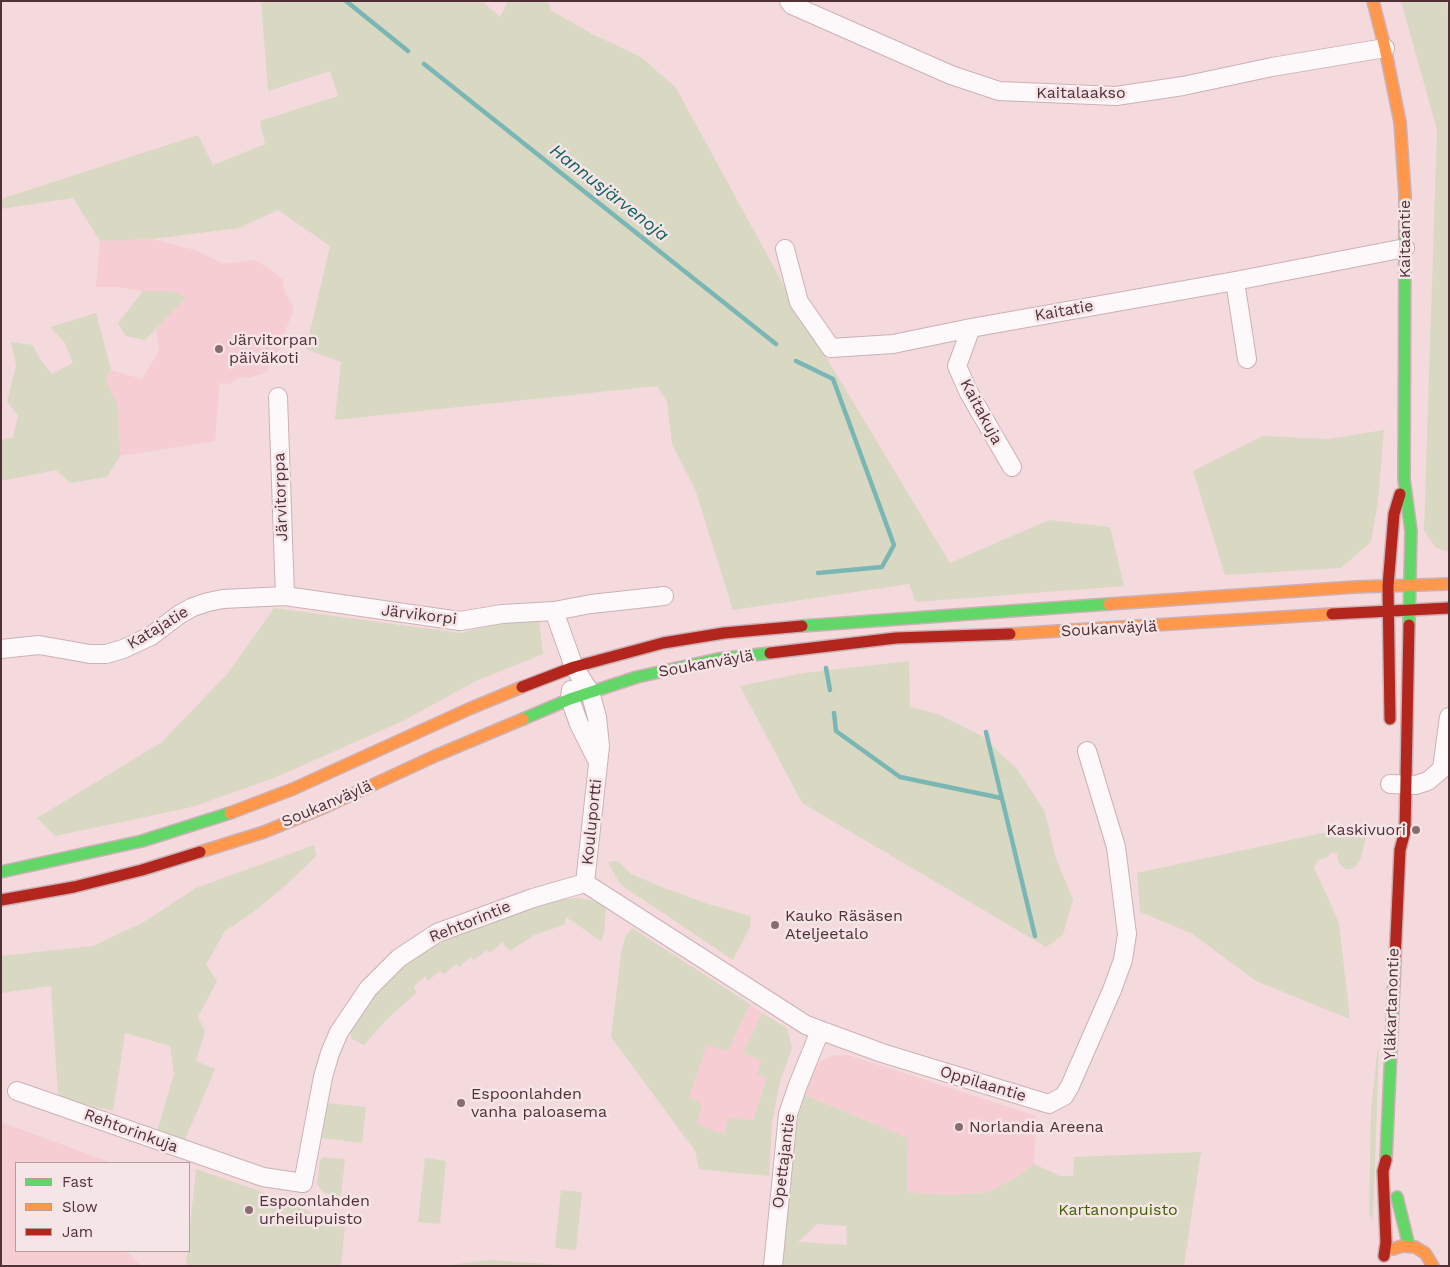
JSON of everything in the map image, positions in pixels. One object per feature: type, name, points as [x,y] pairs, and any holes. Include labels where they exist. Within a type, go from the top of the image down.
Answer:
[{"type":"main road","name":"Kaitaantie","points":[[1373,1],[1386,48],[1400,122],[1405,195],[1404,479],[1411,531],[1409,610]]},
{"type":"main road","name":"Kaitaantie","points":[[1388,611],[1388,586],[1394,514],[1404,479]]},
{"type":"main road","name":"Soukanväylä","points":[[1,872],[142,840],[215,819],[293,790],[469,709],[574,667],[663,643],[734,632],[841,622],[1355,587],[1449,584]]},
{"type":"main road","name":"Soukanväylä","points":[[1,900],[74,887],[142,870],[264,832],[325,807],[435,756],[570,698],[663,670],[718,659],[896,638],[1029,634],[1449,608]]},
{"type":"main road","name":"Yläkartanontie","points":[[1409,610],[1394,784],[1405,831],[1400,850],[1388,1098],[1388,1158],[1394,1175],[1399,1210],[1409,1246]]},
{"type":"main road","points":[[1388,611],[1390,733]]},
{"type":"main road","name":"Yläkartanontie","points":[[1392,829],[1400,850]]},
{"type":"main road","name":"Yläkartanontie","points":[[1381,1261],[1386,1242],[1383,1171],[1388,1158]]},
{"type":"main road","points":[[1381,1261],[1395,1248],[1409,1246],[1425,1254],[1433,1266]]},
{"type":"street","name":"Kaitalaakso","points":[[789,1],[792,5],[951,75],[999,91],[1116,96],[1182,86],[1272,67],[1386,48]]},
{"type":"street","name":"Kaitatie","points":[[785,249],[799,302],[831,348],[894,344],[971,328],[1235,281],[1405,248]]},
{"type":"street","points":[[1235,281],[1246,359]]},
{"type":"street","name":"Kaitakuja","points":[[971,328],[958,366],[969,393],[1012,467]]},
{"type":"street","name":"Järvitorppa","points":[[278,397],[285,596]]},
{"type":"street","name":"Järvikorpi","points":[[285,596],[460,621],[502,614],[554,611],[591,604],[664,596]]},
{"type":"street","name":"Katajatie","points":[[1,649],[39,645],[90,654],[106,654],[123,649],[151,636],[180,614],[208,602],[223,599],[285,596]]},
{"type":"street","points":[[554,611],[574,667]]},
{"type":"street","name":"Kouluportti","points":[[574,667],[590,692],[597,717],[600,746],[585,883]]},
{"type":"street","name":"Kouluportti","points":[[574,667],[570,698],[579,724],[598,761]]},
{"type":"street","points":[[1394,784],[1416,785],[1428,782],[1442,769],[1449,717]]},
{"type":"street","name":"Oppilaantie","points":[[585,883],[798,1021],[820,1031],[882,1053],[1049,1104],[1064,1096],[1070,1086],[1112,990],[1123,960],[1127,934],[1116,847],[1087,750]]},
{"type":"street","name":"Rehtorintie","points":[[303,1183],[323,1077],[330,1053],[339,1032],[368,989],[399,958],[437,933],[533,898],[585,883]]},
{"type":"street","name":"Opettajantie","points":[[773,1266],[788,1114],[820,1031]]},
{"type":"street","name":"Rehtorinkuja","points":[[17,1091],[263,1177],[303,1183]]},
{"type":"shaded area","name":"Järvitorpan päiväkoti","points":[[152,239],[195,250],[224,264],[255,260],[283,280],[285,293],[294,307],[280,347],[267,372],[251,377],[237,378],[230,384],[220,383],[215,441],[120,456],[112,437],[104,379],[111,370],[142,379],[159,351],[156,329],[187,297],[171,291],[96,287],[100,241]]},
{"type":"shaded area","points":[[750,1004],[762,1013],[743,1053],[761,1061],[767,1078],[753,1120],[728,1118],[724,1134],[696,1124],[689,1098],[707,1044],[728,1051]]},
{"type":"shaded area","name":"Norlandia Areena","points":[[834,1055],[848,1055],[1036,1116],[1034,1164],[1018,1176],[988,1192],[948,1195],[907,1192],[908,1138],[805,1095],[817,1065]]},
{"type":"shaded area","points":[[1,1122],[109,1162],[15,1162],[15,1252],[127,1252],[141,1266],[1,1266]]},
{"type":"green space","points":[[261,1],[482,1],[500,17],[508,1],[547,1],[552,11],[592,34],[641,57],[676,88],[794,304],[950,563],[1049,520],[1110,527],[1124,586],[916,602],[909,584],[733,610],[695,489],[672,444],[667,402],[657,386],[335,420],[341,362],[306,349],[330,246],[278,210],[239,228],[152,239],[100,241],[73,198],[1,209],[1,199],[198,135],[213,165],[265,144],[260,121],[338,96],[330,71],[268,91]]},
{"type":"green space","points":[[1401,1],[1447,1],[1449,19],[1449,552],[1435,547],[1424,530],[1437,130]]},
{"type":"green space","points":[[143,291],[171,291],[187,297],[145,340],[126,336],[118,323]]},
{"type":"green space","points":[[96,313],[111,370],[105,379],[118,406],[120,456],[107,477],[70,483],[56,470],[1,481],[1,440],[13,438],[18,416],[7,401],[16,366],[11,342],[33,345],[40,359],[52,374],[73,363],[65,343],[50,327]]},
{"type":"green space","points":[[1384,430],[1378,501],[1371,542],[1341,568],[1225,575],[1193,471],[1263,436],[1328,439]]},
{"type":"green space","points":[[274,608],[461,633],[507,620],[539,619],[543,654],[474,682],[405,720],[274,778],[192,807],[55,836],[37,818],[162,742],[228,673]]},
{"type":"green space","points":[[909,661],[910,707],[935,713],[982,736],[1018,770],[1045,812],[1056,859],[1073,899],[1063,935],[1046,947],[802,803],[740,686],[804,673]]},
{"type":"green space","points":[[1369,823],[1361,858],[1355,867],[1347,870],[1342,867],[1338,861],[1337,854],[1332,852],[1326,858],[1318,860],[1314,867],[1339,923],[1350,1019],[1256,981],[1191,933],[1140,912],[1137,873]]},
{"type":"green space","points":[[314,845],[316,856],[286,885],[252,913],[225,931],[206,964],[217,981],[198,1017],[205,1031],[196,1061],[215,1069],[184,1142],[157,1132],[174,1074],[170,1046],[125,1033],[113,1111],[58,1097],[51,986],[1,993],[1,956],[93,946],[142,923],[196,888]]},
{"type":"green space","points":[[618,861],[631,874],[664,888],[708,904],[751,916],[750,927],[733,960],[620,884],[608,862]]},
{"type":"green space","points":[[577,898],[606,905],[604,933],[601,941],[566,917],[564,925],[534,935],[510,951],[502,942],[490,953],[487,950],[474,960],[471,957],[459,967],[456,964],[444,974],[440,971],[428,981],[425,977],[413,987],[417,992],[385,1021],[364,1045],[352,1039],[350,1032],[354,1023],[382,986],[403,967],[426,951],[450,938],[508,917],[551,902]]},
{"type":"green space","points":[[632,928],[750,1004],[728,1051],[707,1045],[689,1098],[702,1104],[697,1124],[724,1134],[728,1118],[753,1120],[767,1078],[757,1074],[761,1061],[743,1053],[762,1013],[787,1028],[792,1048],[780,1081],[772,1124],[769,1176],[699,1169],[695,1151],[611,1037],[621,954],[625,937]]},
{"type":"green space","points":[[1379,1046],[1373,1220],[1369,1214],[1371,1109]]},
{"type":"green space","name":"Kartanonpuisto","points":[[805,1095],[908,1138],[907,1192],[948,1195],[988,1192],[1018,1176],[1034,1164],[1060,1176],[1073,1176],[1074,1157],[1201,1152],[1184,1266],[780,1266],[793,1131]],"holes":[[[817,1224],[846,1226],[847,1245],[798,1242]]]},
{"type":"green space","points":[[327,1103],[366,1107],[362,1143],[322,1138]]},
{"type":"green space","points":[[323,1157],[345,1159],[341,1196],[338,1197],[323,1192],[317,1184],[320,1160]]},
{"type":"green space","points":[[425,1158],[446,1161],[440,1224],[418,1222]]},
{"type":"green space","name":"Espoonlahden urheilupuisto","points":[[196,1169],[268,1194],[345,1227],[341,1266],[186,1266],[187,1252],[190,1252],[190,1227]]},
{"type":"green space","points":[[561,1190],[582,1192],[576,1250],[555,1248]]},
{"type":"green space","points":[[489,1260],[574,1266],[441,1266]]},
{"type":"waterway","name":"Hannusjärvenoja","points":[[346,1],[408,51]]},
{"type":"waterway","name":"Hannusjärvenoja","points":[[424,64],[776,344]]},
{"type":"waterway","name":"Hannusjärvenoja","points":[[796,361],[833,379],[894,545],[882,567],[818,573]]},
{"type":"waterway","name":"Hannusjärvenoja","points":[[826,668],[830,690]]},
{"type":"waterway","name":"Hannusjärvenoja","points":[[834,713],[836,731],[900,777],[1001,798]]},
{"type":"waterway","name":"Hannusjärvenoja","points":[[986,732],[1035,936]]},
{"type":"traffic: fast","points":[[1405,225],[1404,479],[1411,531],[1409,625]]},
{"type":"traffic: fast","points":[[802,626],[1109,604]]},
{"type":"traffic: fast","points":[[523,719],[570,699],[637,677],[718,659],[770,653]]},
{"type":"traffic: fast","points":[[1,872],[142,841],[230,813]]},
{"type":"traffic: fast","points":[[1386,1160],[1395,960]]},
{"type":"traffic: fast","points":[[1397,1197],[1409,1246]]},
{"type":"traffic: slow","points":[[1373,1],[1400,122],[1405,225]]},
{"type":"traffic: slow","points":[[1109,604],[1355,587],[1449,584]]},
{"type":"traffic: slow","points":[[1010,634],[1332,614]]},
{"type":"traffic: slow","points":[[230,813],[293,789],[522,687]]},
{"type":"traffic: slow","points":[[200,852],[264,832],[325,807],[435,756],[523,719]]},
{"type":"traffic: slow","points":[[1393,1249],[1402,1246],[1415,1247],[1425,1253],[1433,1266]]},
{"type":"traffic: jam","points":[[1390,719],[1388,586],[1394,514],[1400,494]]},
{"type":"traffic: jam","points":[[1332,614],[1449,608]]},
{"type":"traffic: jam","points":[[1395,960],[1400,850],[1405,831],[1409,625]]},
{"type":"traffic: jam","points":[[522,687],[574,667],[663,643],[724,633],[802,626]]},
{"type":"traffic: jam","points":[[770,653],[896,638],[1010,634]]},
{"type":"traffic: jam","points":[[1,900],[74,887],[142,870],[200,852]]},
{"type":"traffic: jam","points":[[1384,1256],[1386,1242],[1383,1171],[1386,1160]]},
{"type":"place","name":"Järvitorpan päiväkoti","points":[[219,349]]},
{"type":"place","name":"Kaskivuori","points":[[1416,830]]},
{"type":"place","name":"Kauko Räsäsen Ateljeetalo","points":[[775,925]]},
{"type":"place","name":"Espoonlahden vanha paloasema","points":[[461,1103]]},
{"type":"place","name":"Norlandia Areena","points":[[959,1127]]},
{"type":"place","name":"Espoonlahden urheilupuisto","points":[[249,1210]]}]
